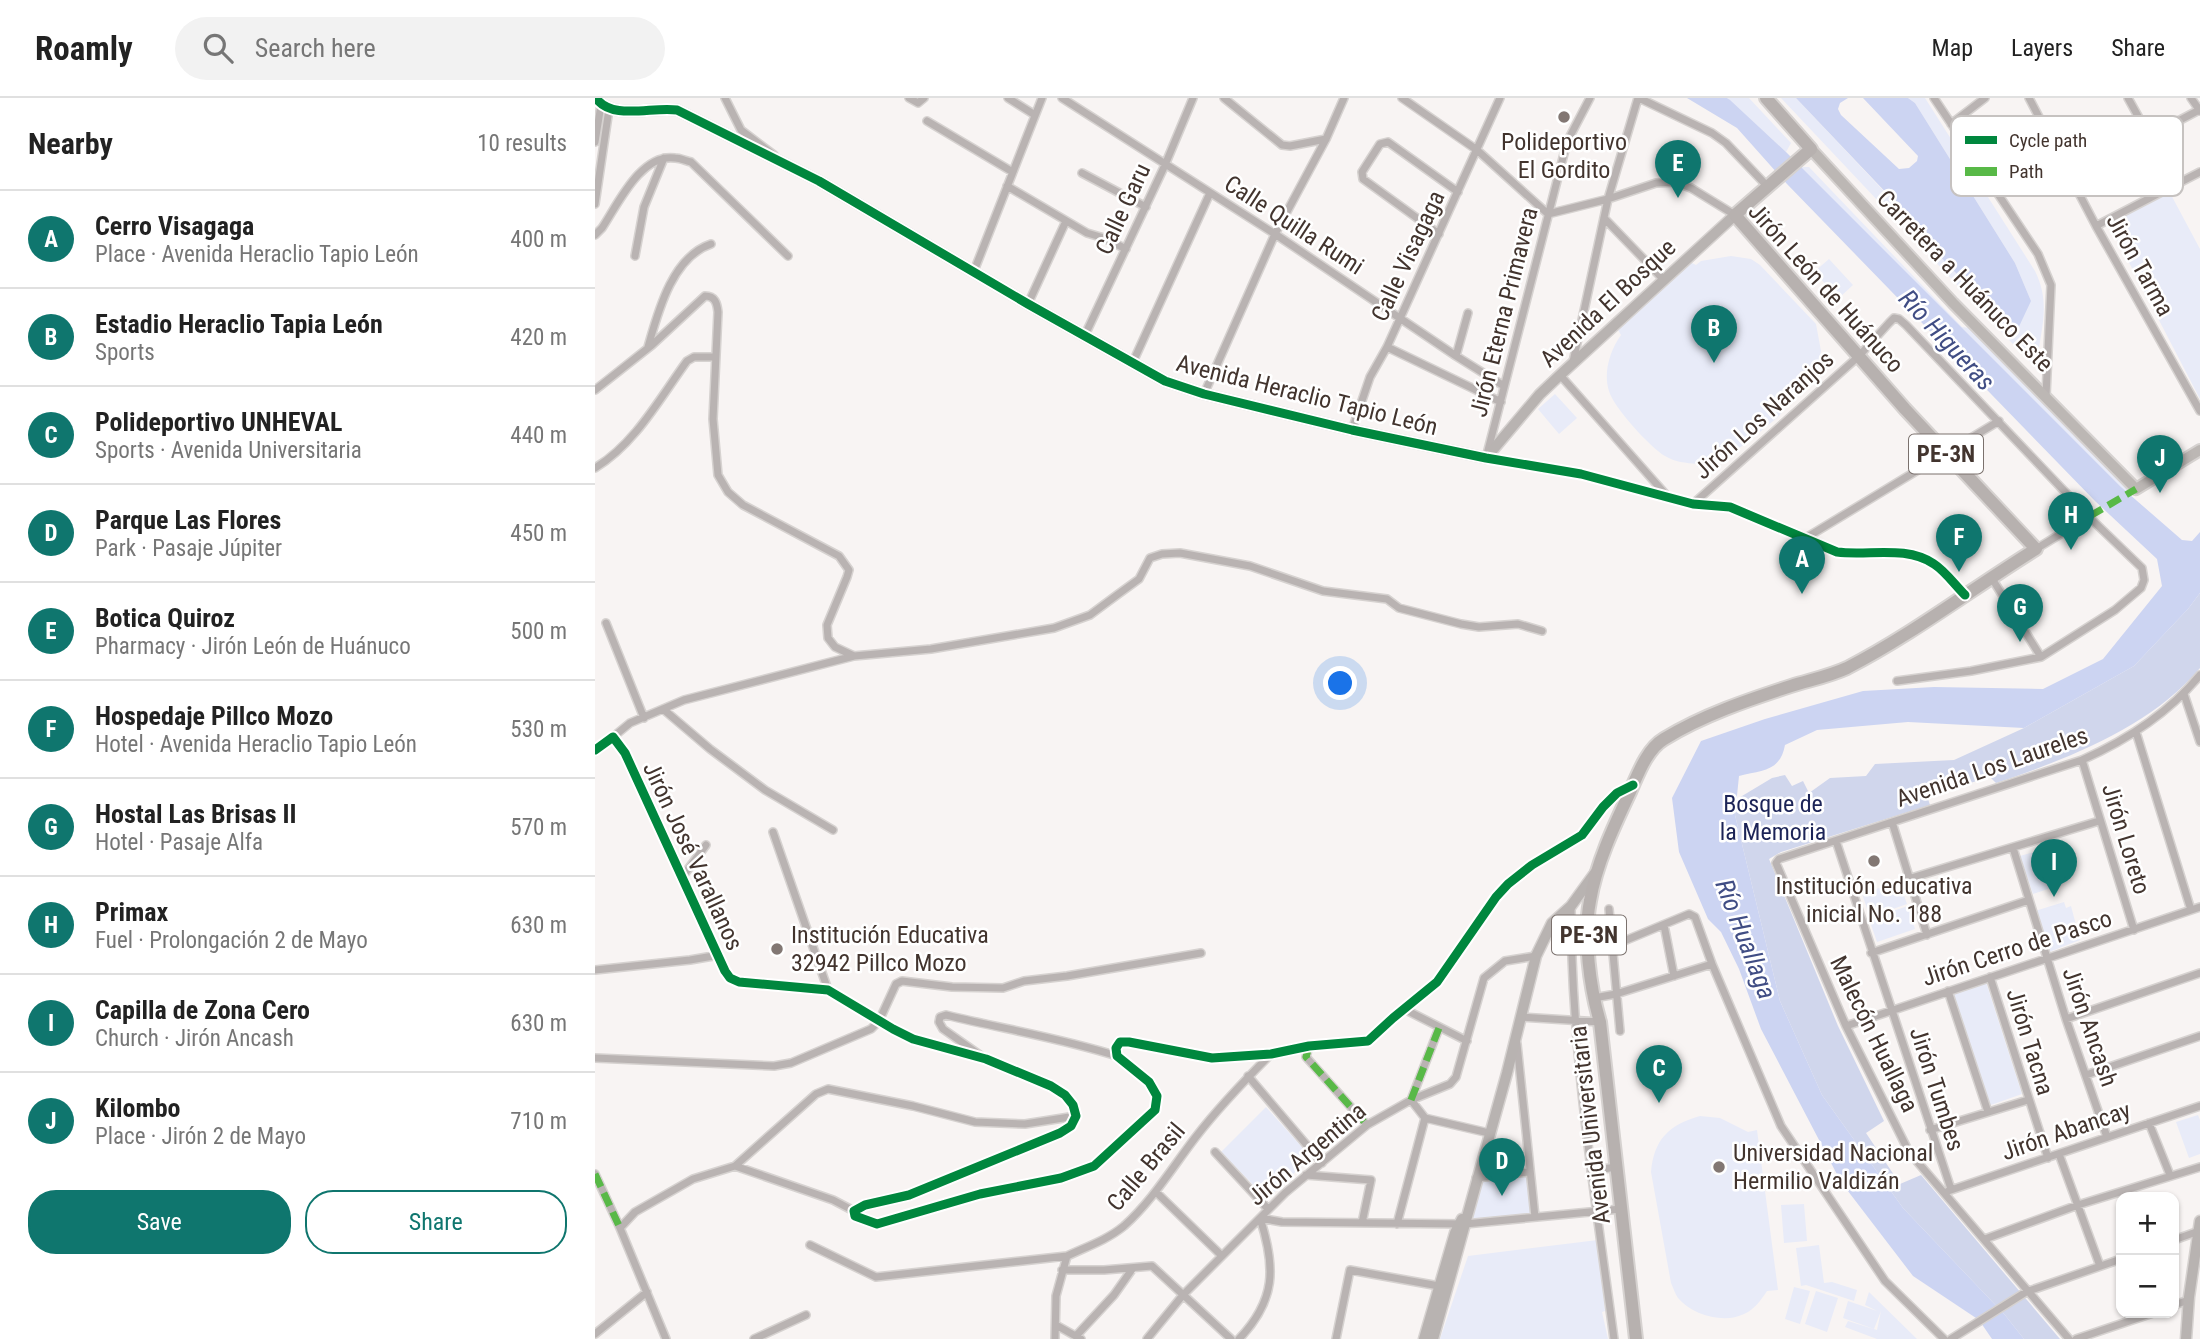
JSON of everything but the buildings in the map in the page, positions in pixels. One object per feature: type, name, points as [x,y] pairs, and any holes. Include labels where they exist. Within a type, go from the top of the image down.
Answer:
[{"type":"highway","name":"Carretera a Huánuco Este","points":[[1766,98],[1811,149]]},
{"type":"highway","name":"Avenida El Bosque","points":[[1735,215],[1811,149]]},
{"type":"highway","name":"Jirón León de Huánuco","points":[[1735,215],[1947,454],[2036,549]]},
{"type":"highway","name":"PE-3N","points":[[1965,595],[2036,549]]},
{"type":"highway","name":"Avenida Universitaria","points":[[1636,1339],[1600,1022],[1593,998],[1588,924],[1590,901],[1616,820],[1647,758],[1661,741],[1695,721],[1844,669],[1884,648],[1965,595]]},
{"type":"main road","name":"Carretera a Huánuco Este","points":[[1811,149],[1953,303],[2136,489],[2200,450]]},
{"type":"street","points":[[725,98],[741,130],[783,162]]},
{"type":"street","points":[[909,98],[918,103],[924,98]]},
{"type":"street","points":[[1009,98],[1035,115]]},
{"type":"street","points":[[974,271],[1011,171],[1042,98]]},
{"type":"street","name":"Calle Quilla Rumi","points":[[1062,98],[1275,234],[1504,386]]},
{"type":"street","name":"Calle Garu","points":[[1085,335],[1146,207],[1193,98]]},
{"type":"street","points":[[1224,98],[1282,145],[1326,139]]},
{"type":"street","points":[[1204,394],[1275,234],[1326,139],[1344,98]]},
{"type":"street","points":[[1402,98],[1477,150],[1548,214]]},
{"type":"street","name":"Calle Visagaga","points":[[1352,430],[1370,377],[1387,347],[1500,98]]},
{"type":"street","name":"Jirón Eterna Primavera","points":[[1486,458],[1567,142],[1590,98]]},
{"type":"street","points":[[1573,364],[1608,199],[1639,98],[1719,138],[1771,185]]},
{"type":"street","points":[[1934,98],[1951,124]]},
{"type":"street","points":[[1961,116],[1985,98]]},
{"type":"street","name":"Jirón Tarma","points":[[2029,98],[2038,116]]},
{"type":"street","points":[[2128,98],[2137,116]]},
{"type":"street","points":[[2183,119],[2200,110],[2191,98]]},
{"type":"street","points":[[595,142],[602,104]]},
{"type":"street","points":[[595,204],[602,104]]},
{"type":"street","name":"Avenida Heraclio Tapio León","points":[[602,104],[619,111],[665,108],[677,110],[783,162],[1165,381],[1204,394],[1352,430],[1486,458],[1581,474],[1693,504],[1730,507],[1837,552],[1855,554],[1890,551],[1925,559],[1936,565],[1965,595]]},
{"type":"street","points":[[927,121],[1011,171]]},
{"type":"street","points":[[1439,234],[1363,179],[1362,172],[1380,144],[1388,142],[1458,192]]},
{"type":"street","points":[[595,235],[637,175],[653,162],[674,157],[691,162],[788,256]]},
{"type":"street","points":[[635,256],[644,207],[664,158]]},
{"type":"street","points":[[2183,179],[2200,172]]},
{"type":"street","points":[[1082,173],[1146,207]]},
{"type":"street","name":"Jirón León de Huánuco","points":[[1548,214],[1608,199],[1656,183],[1675,181],[1735,215]]},
{"type":"street","points":[[1007,186],[1087,233],[1104,238],[1126,250]]},
{"type":"street","points":[[1133,362],[1210,193]]},
{"type":"street","points":[[1999,196],[2038,254],[2051,285],[2046,396]]},
{"type":"street","name":"Jirón Tarma","points":[[2080,196],[2200,411]]},
{"type":"street","points":[[2096,226],[2151,196]]},
{"type":"street","name":"Avenida El Bosque","points":[[1486,458],[1560,375],[1735,215]]},
{"type":"street","points":[[1604,218],[1664,279]]},
{"type":"street","points":[[1028,304],[1066,221]]},
{"type":"street","points":[[648,348],[664,296],[687,258],[697,248],[711,244]]},
{"type":"street","points":[[595,390],[648,348],[705,296],[717,303],[719,312],[713,419],[718,475],[727,492],[743,505],[805,537],[845,562],[849,570],[848,577],[827,625],[828,638],[835,647],[854,656]]},
{"type":"street","points":[[1456,356],[1468,313]]},
{"type":"street","name":"Jirón Los Naranjos","points":[[1693,504],[1859,356],[1894,318],[1906,325],[1999,421]]},
{"type":"street","points":[[1387,347],[1501,402]]},
{"type":"street","points":[[595,468],[618,452],[687,361],[694,357],[715,357]]},
{"type":"street","points":[[1560,375],[1668,497]]},
{"type":"street","points":[[1804,539],[1999,421],[2142,568],[2144,576],[2141,588],[2115,610],[2041,657],[1971,671],[1898,681]]},
{"type":"street","name":"PE-3N","points":[[2036,549],[2090,517]]},
{"type":"street","points":[[595,750],[629,723],[684,700],[854,656],[931,649],[1054,628],[1090,615],[1139,579],[1150,558],[1162,554],[1180,553],[1250,566],[1322,591],[1387,600],[1399,608],[1461,624],[1479,627],[1518,624],[1542,631]]},
{"type":"street","points":[[1991,577],[2041,657]]},
{"type":"street","points":[[606,623],[644,718]]},
{"type":"street","name":"Avenida Los Laureles","points":[[1776,861],[2082,760],[2136,732],[2184,694],[2200,676]]},
{"type":"street","points":[[2184,694],[2200,742]]},
{"type":"street","points":[[663,709],[765,790],[833,830]]},
{"type":"street","points":[[2136,732],[2191,910]]},
{"type":"street","name":"Jirón José Varallanos","points":[[613,737],[625,752],[730,978],[739,982],[828,990],[913,1039],[986,1059],[1051,1086],[1065,1095],[1073,1105],[1076,1116]]},
{"type":"street","name":"Jirón Loreto","points":[[2082,760],[2134,930]]},
{"type":"street","points":[[1117,1056],[1116,1048],[1120,1042],[1212,1058],[1271,1054],[1309,1046],[1368,1041],[1437,982],[1508,884],[1532,865],[1582,835],[1617,793],[1633,785]]},
{"type":"street","points":[[1908,879],[2099,821]]},
{"type":"street","points":[[1892,822],[1927,935]]},
{"type":"street","points":[[773,832],[828,990]]},
{"type":"street","name":"Jirón Tumbes","points":[[1836,841],[1930,1130],[1947,1191]]},
{"type":"street","points":[[683,876],[706,845]]},
{"type":"street","name":"Jirón Ancash","points":[[2013,848],[2066,1019],[2107,1137]]},
{"type":"street","name":"Malecón Huallaga","points":[[1776,861],[1846,1026],[1909,1152],[1947,1191],[2026,1292],[2069,1339]]},
{"type":"street","points":[[1424,1339],[1439,1286],[1468,1206],[1536,956],[1552,923],[1571,906],[1600,865]]},
{"type":"street","points":[[1871,953],[2029,900]]},
{"type":"street","name":"Avenida Universitaria","points":[[1571,906],[1575,1021],[1591,1171],[1614,1339]]},
{"type":"street","name":"Jirón Cerro de Pasco","points":[[1846,1026],[2200,907]]},
{"type":"street","points":[[1609,909],[1620,1031]]},
{"type":"street","points":[[1612,946],[1685,916],[1691,914],[1695,917],[1781,1126],[1885,1281],[1944,1339]]},
{"type":"street","points":[[1664,925],[1674,976]]},
{"type":"street","points":[[595,1058],[774,1066],[791,1063],[871,1029],[879,1020],[896,984],[902,981],[952,987],[1003,988],[1024,981],[1201,953]]},
{"type":"street","points":[[595,970],[719,955]]},
{"type":"street","name":"Jirón Argentina","points":[[1147,1339],[1183,1295],[1268,1209],[1306,1175],[1367,1125],[1411,1100],[1450,1084],[1456,1077],[1487,975],[1505,961],[1536,956]]},
{"type":"street","points":[[1593,998],[1616,994],[1713,964]]},
{"type":"street","points":[[2066,1019],[2200,974]]},
{"type":"street","name":"Jirón Tacna","points":[[1990,977],[2048,1158]]},
{"type":"street","points":[[1948,991],[1988,1112]]},
{"type":"street","points":[[1404,1009],[1467,1041]]},
{"type":"street","points":[[735,1166],[833,1200],[854,1211],[855,1216],[877,1224],[980,1194],[1061,1178],[1094,1166],[1155,1110],[1157,1096],[1149,1082],[1117,1056],[1080,1044],[1023,1034],[946,1015],[940,1017],[939,1022],[943,1029],[986,1059]]},
{"type":"street","points":[[1520,1017],[1600,1022]]},
{"type":"street","points":[[1439,1028],[1411,1100],[1425,1118],[1489,1133]]},
{"type":"street","points":[[1516,1036],[1535,1217]]},
{"type":"street","points":[[2086,1075],[2200,1036]]},
{"type":"street","points":[[1309,1046],[1306,1057],[1367,1125]]},
{"type":"street","name":"Calle Brasil","points":[[1067,1256],[1102,1240],[1122,1227],[1156,1192],[1197,1136],[1248,1076],[1271,1054]]},
{"type":"street","points":[[1248,1076],[1322,1163]]},
{"type":"street","points":[[620,1228],[635,1212],[693,1179],[735,1166],[816,1094],[828,1089],[975,1122],[1025,1124],[1076,1116]]},
{"type":"street","points":[[1930,1130],[2028,1100]]},
{"type":"street","name":"Jirón Abancay","points":[[1947,1191],[2200,1106]]},
{"type":"street","points":[[854,1211],[865,1205],[909,1195],[1060,1133],[1071,1126],[1076,1116]]},
{"type":"street","points":[[1397,1223],[1425,1118]]},
{"type":"street","points":[[2149,1123],[2170,1175]]},
{"type":"street","points":[[1215,1152],[1268,1209]]},
{"type":"street","points":[[2059,1154],[2100,1266]]},
{"type":"street","points":[[1591,1171],[1616,1167]]},
{"type":"street","points":[[1985,1239],[2078,1205],[2200,1167]]},
{"type":"street","points":[[1476,1178],[1529,1172]]},
{"type":"street","points":[[595,1174],[666,1339]]},
{"type":"street","points":[[1306,1175],[1371,1180],[1362,1223]]},
{"type":"street","points":[[1156,1192],[1222,1256]]},
{"type":"street","points":[[1239,1339],[1255,1322],[1269,1293],[1269,1247],[1260,1218],[1282,1222],[1462,1224],[1621,1209]]},
{"type":"street","points":[[2186,1339],[2200,1221]]},
{"type":"street","points":[[1433,1339],[1462,1224]]},
{"type":"street","points":[[2179,1238],[2199,1231]]},
{"type":"street","points":[[810,1245],[876,1277],[1067,1256],[1056,1296],[1055,1339]]},
{"type":"street","points":[[1951,1339],[2026,1292],[2116,1261]]},
{"type":"street","points":[[1062,1270],[1152,1265],[1231,1339]]},
{"type":"street","points":[[1056,1325],[1079,1337],[1133,1268]]},
{"type":"street","points":[[1336,1339],[1350,1270],[1439,1286]]},
{"type":"street","points":[[595,1334],[647,1292]]},
{"type":"street","points":[[2179,1304],[2189,1300]]},
{"type":"street","points":[[754,1339],[806,1315]]},
{"type":"street","points":[[2076,1339],[2138,1318]]},
{"type":"shaded area","points":[[1727,98],[1749,98],[1791,143],[1786,152]]},
{"type":"shaded area","points":[[1781,98],[1796,98],[1911,220],[1927,233],[1935,251],[2031,301],[2015,263],[1973,196],[1987,196],[2035,271],[2043,294],[2037,362],[2027,359]]},
{"type":"shaded area","points":[[1908,98],[1925,98],[1951,139],[1951,161],[1915,103]]},
{"type":"shaded area","points":[[1799,167],[1809,167],[1962,327],[1969,328],[2130,489],[2128,494]]},
{"type":"shaded area","points":[[2160,196],[2172,196],[2200,249],[2200,399],[2110,226],[2112,222]]},
{"type":"shaded area","points":[[1731,256],[1751,259],[1760,265],[1816,324],[1821,351],[1818,366],[1778,417],[1744,445],[1697,467],[1697,464],[1665,456],[1633,426],[1612,398],[1607,384],[1607,369],[1621,335],[1617,328],[1690,262],[1696,265],[1701,261]]},
{"type":"shaded area","points":[[1829,259],[1853,285],[1839,298],[1814,272]]},
{"type":"shaded area","points":[[1555,394],[1577,418],[1559,434],[1538,409]]},
{"type":"shaded area","points":[[2051,847],[2063,884],[2033,894],[2020,856]]},
{"type":"shaded area","points":[[1899,881],[1907,904],[1870,917],[1862,894]]},
{"type":"shaded area","points":[[2064,902],[2066,908],[2071,906],[2080,940],[2049,952],[2035,911]]},
{"type":"shaded area","points":[[1908,906],[1915,929],[1877,942],[1869,919]]},
{"type":"shaded area","points":[[1986,982],[2022,1094],[1988,1106],[1953,993]]},
{"type":"shaded area","points":[[1266,1107],[1311,1157],[1267,1199],[1221,1152]]},
{"type":"shaded area","points":[[2198,1115],[2200,1154],[2189,1158],[2176,1122]]},
{"type":"shaded area","points":[[1700,1116],[1720,1118],[1748,1132],[1757,1130],[1778,1290],[1767,1291],[1751,1310],[1736,1317],[1718,1318],[1700,1313],[1684,1304],[1677,1296],[1671,1283],[1651,1172],[1655,1151],[1665,1135],[1679,1124]]},
{"type":"shaded area","points":[[1526,1174],[1532,1213],[1465,1221],[1479,1180]]},
{"type":"shaded area","points":[[1804,1204],[1807,1241],[1784,1243],[1781,1205]]},
{"type":"shaded area","points":[[1598,1240],[1605,1311],[1602,1312],[1608,1339],[1440,1339],[1468,1256]]},
{"type":"shaded area","points":[[1819,1245],[1824,1283],[1832,1282],[1857,1290],[1854,1301],[1806,1285],[1801,1286],[1796,1248]]},
{"type":"shaded area","points":[[1794,1287],[1810,1291],[1800,1324],[1785,1319]]},
{"type":"shaded area","points":[[1816,1291],[1838,1298],[1827,1332],[1805,1324]]},
{"type":"shaded area","points":[[1869,1292],[1917,1339],[1877,1339],[1845,1327],[1848,1321],[1877,1330],[1881,1311],[1874,1329],[1843,1318],[1848,1301],[1877,1311],[1865,1305]]},
{"type":"green space","name":"Bosque de la Memoria","points":[[2200,593],[2200,668],[2180,689],[2133,724],[2079,752],[2023,774],[1996,783],[1990,777],[1927,796],[1930,805],[1781,852],[1769,859],[1838,1026],[1884,1121],[1866,1133],[1900,1184],[1921,1175],[2060,1339],[2024,1339],[2005,1315],[1903,1208],[1822,1095],[1780,1001],[1735,815],[1737,799],[1772,778],[1785,775],[1792,786],[1803,781],[1809,793],[1830,778],[1866,776],[1875,764],[1954,760],[2024,728],[2134,666]]},
{"type":"water","points":[[1687,98],[1730,100],[1786,152],[2121,487],[2182,540],[2192,541],[2200,532],[2200,593],[2188,609],[2134,666],[2024,728],[1908,722],[1817,730],[1785,745],[1779,760],[1769,768],[1739,776],[1735,815],[1780,1001],[1822,1095],[1903,1208],[2005,1315],[2024,1339],[1992,1339],[1979,1320],[1913,1276],[1841,1182],[1761,1029],[1739,969],[1721,932],[1708,919],[1679,852],[1672,798],[1701,741],[1765,719],[1863,691],[1934,687],[2043,689],[2103,659],[2162,586],[2157,559],[2095,501],[1787,184],[1737,128]]},
{"type":"water","points":[[1796,98],[1848,98],[1840,103],[1838,109],[1841,115],[1899,169],[1909,168],[1917,161],[1918,156],[1863,98],[1908,98],[1915,103],[1951,161],[1951,196],[1973,196],[2015,263],[2031,301],[2015,335],[1935,251],[1924,230]]},
{"type":"marked path","points":[[2090,516],[2136,489]]},
{"type":"marked path","points":[[1411,1100],[1439,1028]]},
{"type":"marked path","points":[[1309,1046],[1306,1057],[1367,1125]]},
{"type":"marked path","points":[[595,1174],[620,1228]]},
{"type":"cycle path","points":[[596,98],[603,105],[622,111],[677,110],[819,181],[1165,381],[1204,394],[1352,430],[1486,458],[1581,474],[1693,504],[1730,507],[1837,552],[1912,555],[1938,567],[1965,595]]},
{"type":"cycle path","points":[[595,750],[613,737],[625,753],[730,978],[739,982],[828,990],[913,1039],[986,1059],[1051,1086],[1065,1095],[1073,1105],[1076,1116],[1071,1126],[1060,1133],[909,1195],[865,1205],[854,1211],[855,1216],[877,1224],[980,1194],[1061,1178],[1094,1166],[1155,1110],[1157,1096],[1149,1082],[1117,1056],[1116,1048],[1120,1042],[1212,1058],[1271,1054],[1309,1046],[1368,1041],[1437,982],[1508,884],[1532,865],[1582,835],[1617,793],[1633,785]]},
{"type":"place","name":"Polideportivo El Gordito","points":[[1564,117]]},
{"type":"place","name":"Botica Quiroz","points":[[1678,198]]},
{"type":"place","name":"Estadio Heraclio Tapia León","points":[[1714,363]]},
{"type":"place","name":"Kilombo","points":[[2160,493]]},
{"type":"place","name":"Primax","points":[[2071,550]]},
{"type":"place","name":"Hospedaje Pillco Mozo","points":[[1959,572]]},
{"type":"place","name":"Cerro Visagaga","points":[[1802,594]]},
{"type":"place","name":"Hostal Las Brisas II","points":[[2020,642]]},
{"type":"place","name":"Institución educativa inicial No. 188","points":[[1874,861]]},
{"type":"place","name":"Capilla de Zona Cero","points":[[2054,897]]},
{"type":"place","name":"Institución Educativa 32942 Pillco Mozo","points":[[777,949]]},
{"type":"place","name":"Polideportivo UNHEVAL","points":[[1659,1103]]},
{"type":"place","name":"Universidad Nacional Hermilio Valdizán","points":[[1719,1167]]},
{"type":"place","name":"Parque Las Flores","points":[[1502,1196]]},
{"type":"water label","name":"Río Higueras","points":[[1947,340]]},
{"type":"water label","name":"Río Huallaga","points":[[1746,939]]}]
